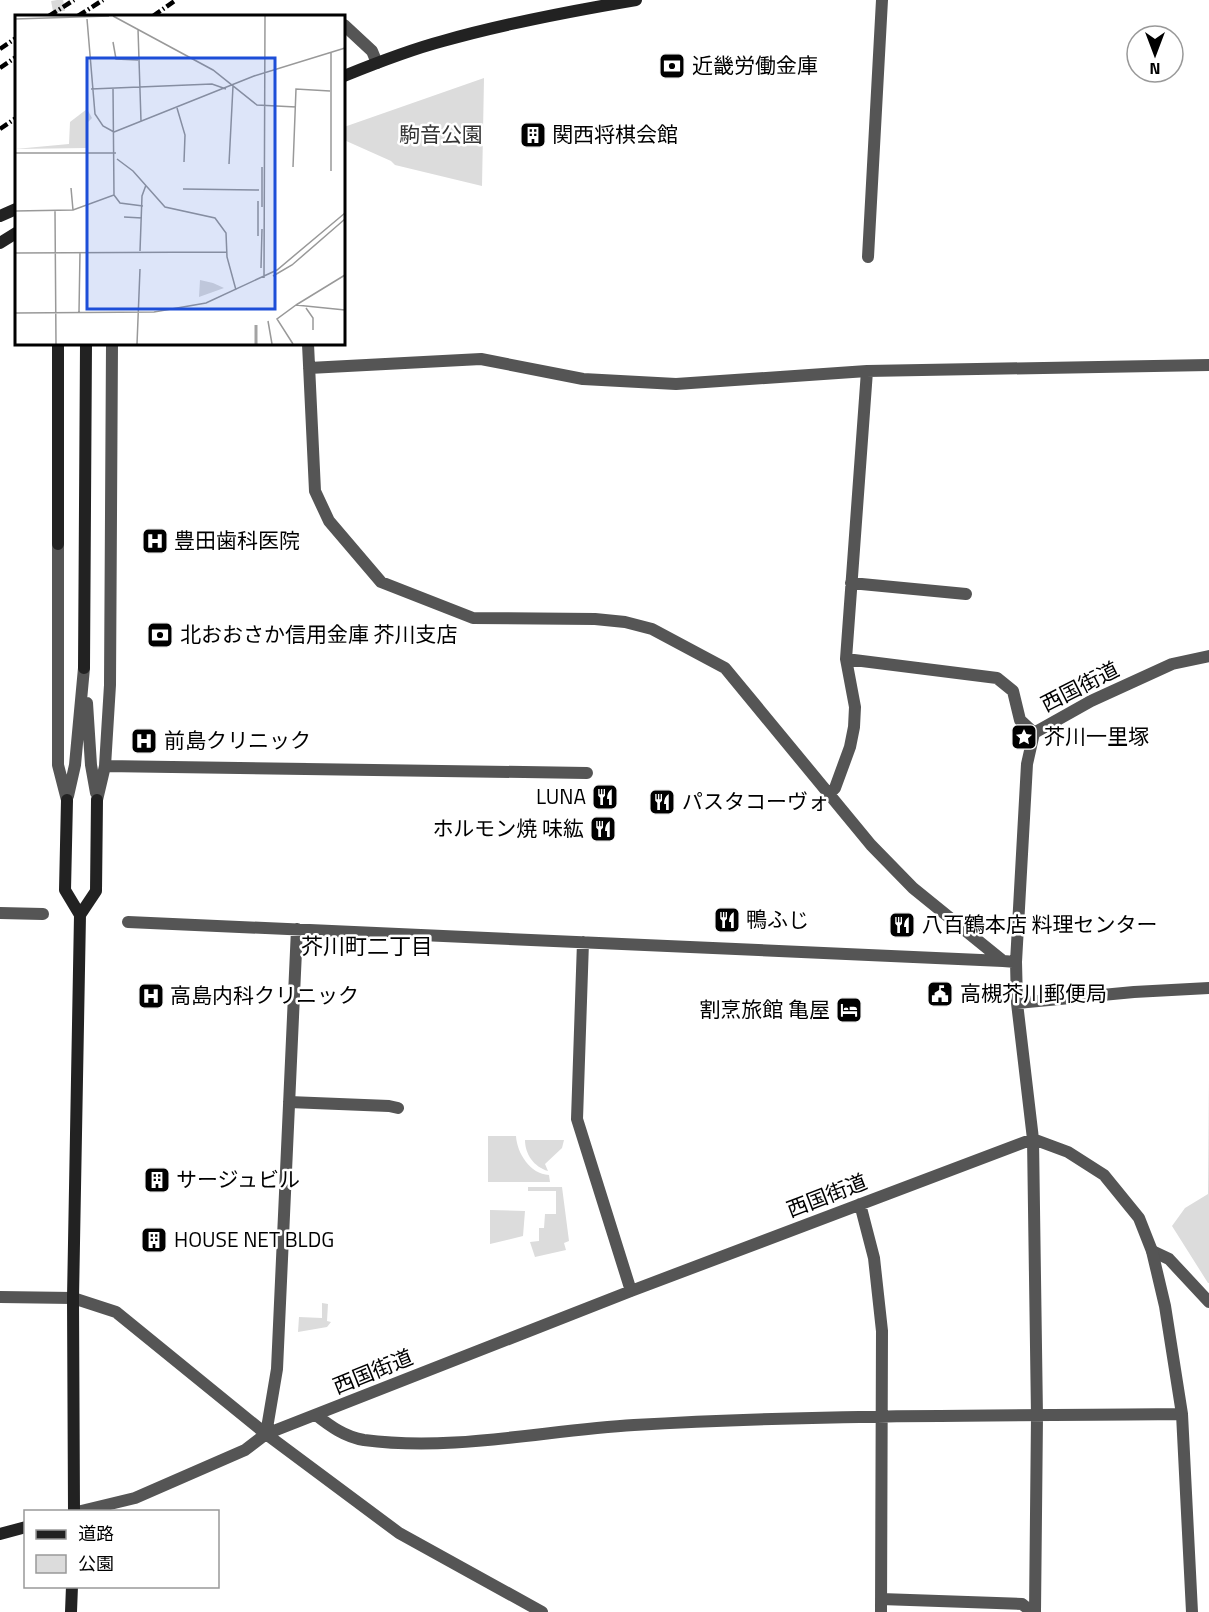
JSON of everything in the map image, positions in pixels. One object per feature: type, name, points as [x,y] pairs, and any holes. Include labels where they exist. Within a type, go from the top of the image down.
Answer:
[{"type":"street","points":[[345,76],[443,41],[516,22],[636,0]]},
{"type":"street","points":[[868,257],[882,0]]},
{"type":"street","points":[[345,26],[372,51],[376,63]]},
{"type":"street","points":[[0,216],[15,209]]},
{"type":"street","points":[[0,243],[15,234]]},
{"type":"street","points":[[58,345],[58,765],[67,800]]},
{"type":"street","points":[[80,915],[96,891],[97,800],[91,765],[84,668],[86,345]]},
{"type":"street","points":[[97,800],[105,766],[110,685],[112,345]]},
{"type":"street","points":[[308,345],[315,491],[329,520],[381,582],[473,618],[595,619],[625,622],[652,629],[725,668],[871,845],[913,888],[1003,962]]},
{"type":"street","points":[[309,368],[481,359],[583,379],[676,384],[867,371],[1209,365]]},
{"type":"street","points":[[829,794],[835,788],[850,747],[854,727],[855,707],[846,659],[867,371]]},
{"type":"street","points":[[851,583],[966,594]]},
{"type":"street","name":"西国街道","points":[[84,1510],[135,1498],[245,1450],[266,1434],[631,1291],[1033,1139],[1017,1003],[1016,962],[1027,764],[1034,733],[1091,701],[1172,664],[1209,656]]},
{"type":"street","points":[[846,659],[997,678],[1014,691],[1020,720],[1034,733]]},
{"type":"street","points":[[75,1510],[73,1298],[80,915],[65,890],[67,800],[75,765],[84,668]]},
{"type":"street","points":[[105,766],[587,773]]},
{"type":"street","points":[[0,913],[43,914]]},
{"type":"street","points":[[128,922],[1016,962]]},
{"type":"street","points":[[266,1434],[277,1369],[297,929]]},
{"type":"street","points":[[583,942],[577,1119],[631,1291]]},
{"type":"street","points":[[1017,1003],[1134,992],[1209,988]]},
{"type":"street","points":[[289,1102],[398,1108]]},
{"type":"street","points":[[1033,1612],[1038,1416],[1033,1139],[1068,1152],[1104,1175],[1139,1218],[1152,1251],[1165,1306],[1182,1414],[1192,1612]]},
{"type":"street","points":[[860,1204],[874,1258],[882,1331],[881,1612]]},
{"type":"street","points":[[1152,1251],[1169,1259],[1209,1302]]},
{"type":"street","points":[[0,1297],[73,1298],[116,1312],[266,1434],[399,1533],[542,1612]]},
{"type":"street","points":[[316,1415],[330,1427],[361,1439],[402,1442],[471,1441],[632,1425],[750,1420],[1182,1414]]},
{"type":"street","points":[[0,1534],[24,1528]]},
{"type":"street","points":[[71,1612],[72,1588]]},
{"type":"street","points":[[881,1599],[1022,1604],[1033,1612]]},
{"type":"green space","name":"駒音公園","points":[[484,78],[482,186],[395,165],[391,161],[345,140],[345,127]]},
{"type":"green space","points":[[1209,1078],[1208,1283],[1172,1226],[1185,1208],[1208,1194]]},
{"type":"green space","points":[[488,1136],[516,1136],[519,1149],[526,1162],[536,1171],[549,1175],[550,1182],[488,1182]]},
{"type":"green space","points":[[525,1140],[564,1140],[562,1148],[545,1164],[548,1171],[531,1159]]},
{"type":"green space","points":[[528,1187],[562,1187],[569,1241],[564,1243],[566,1250],[535,1257],[530,1242],[539,1241],[539,1228],[544,1228],[545,1214],[556,1214],[556,1191],[528,1191]]},
{"type":"green space","points":[[490,1210],[525,1211],[523,1236],[490,1244]]},
{"type":"green space","points":[[322,1303],[328,1304],[327,1321],[331,1322],[327,1327],[298,1332],[299,1317],[322,1318]]},
{"type":"tunnel","points":[[57,0],[60,15]]},
{"type":"railway","points":[[51,15],[74,0]]},
{"type":"railway","points":[[80,15],[103,0]]},
{"type":"railway","points":[[154,15],[176,0]]},
{"type":"railway","points":[[0,49],[15,39]]},
{"type":"railway","points":[[0,68],[15,58]]},
{"type":"railway","points":[[0,129],[15,119]]},
{"type":"place","name":"近畿労働金庫","points":[[672,66]]},
{"type":"place","name":"関西将棋会館","points":[[533,135]]},
{"type":"place","name":"豊田歯科医院","points":[[155,541]]},
{"type":"place","name":"北おおさか信用金庫 芥川支店","points":[[160,635]]},
{"type":"place","name":"芥川一里塚","points":[[1024,737]]},
{"type":"place","name":"前島クリニック","points":[[144,741]]},
{"type":"place","name":"LUNA","points":[[605,797]]},
{"type":"place","name":"パスタコーヴォ","points":[[662,802]]},
{"type":"place","name":"ホルモン焼 味紘","points":[[603,829]]},
{"type":"place","name":"鴨ふじ","points":[[727,920]]},
{"type":"place","name":"八百鶴本店 料理センター","points":[[902,925]]},
{"type":"place","name":"高槻芥川郵便局","points":[[940,994]]},
{"type":"place","name":"高島内科クリニック","points":[[151,996]]},
{"type":"place","name":"割烹旅館 亀屋","points":[[849,1010]]},
{"type":"place","name":"サージュビル","points":[[157,1180]]},
{"type":"place","name":"HOUSE NET BLDG","points":[[154,1240]]},
{"type":"district","name":"芥川町二丁目","points":[[367,946]]}]
